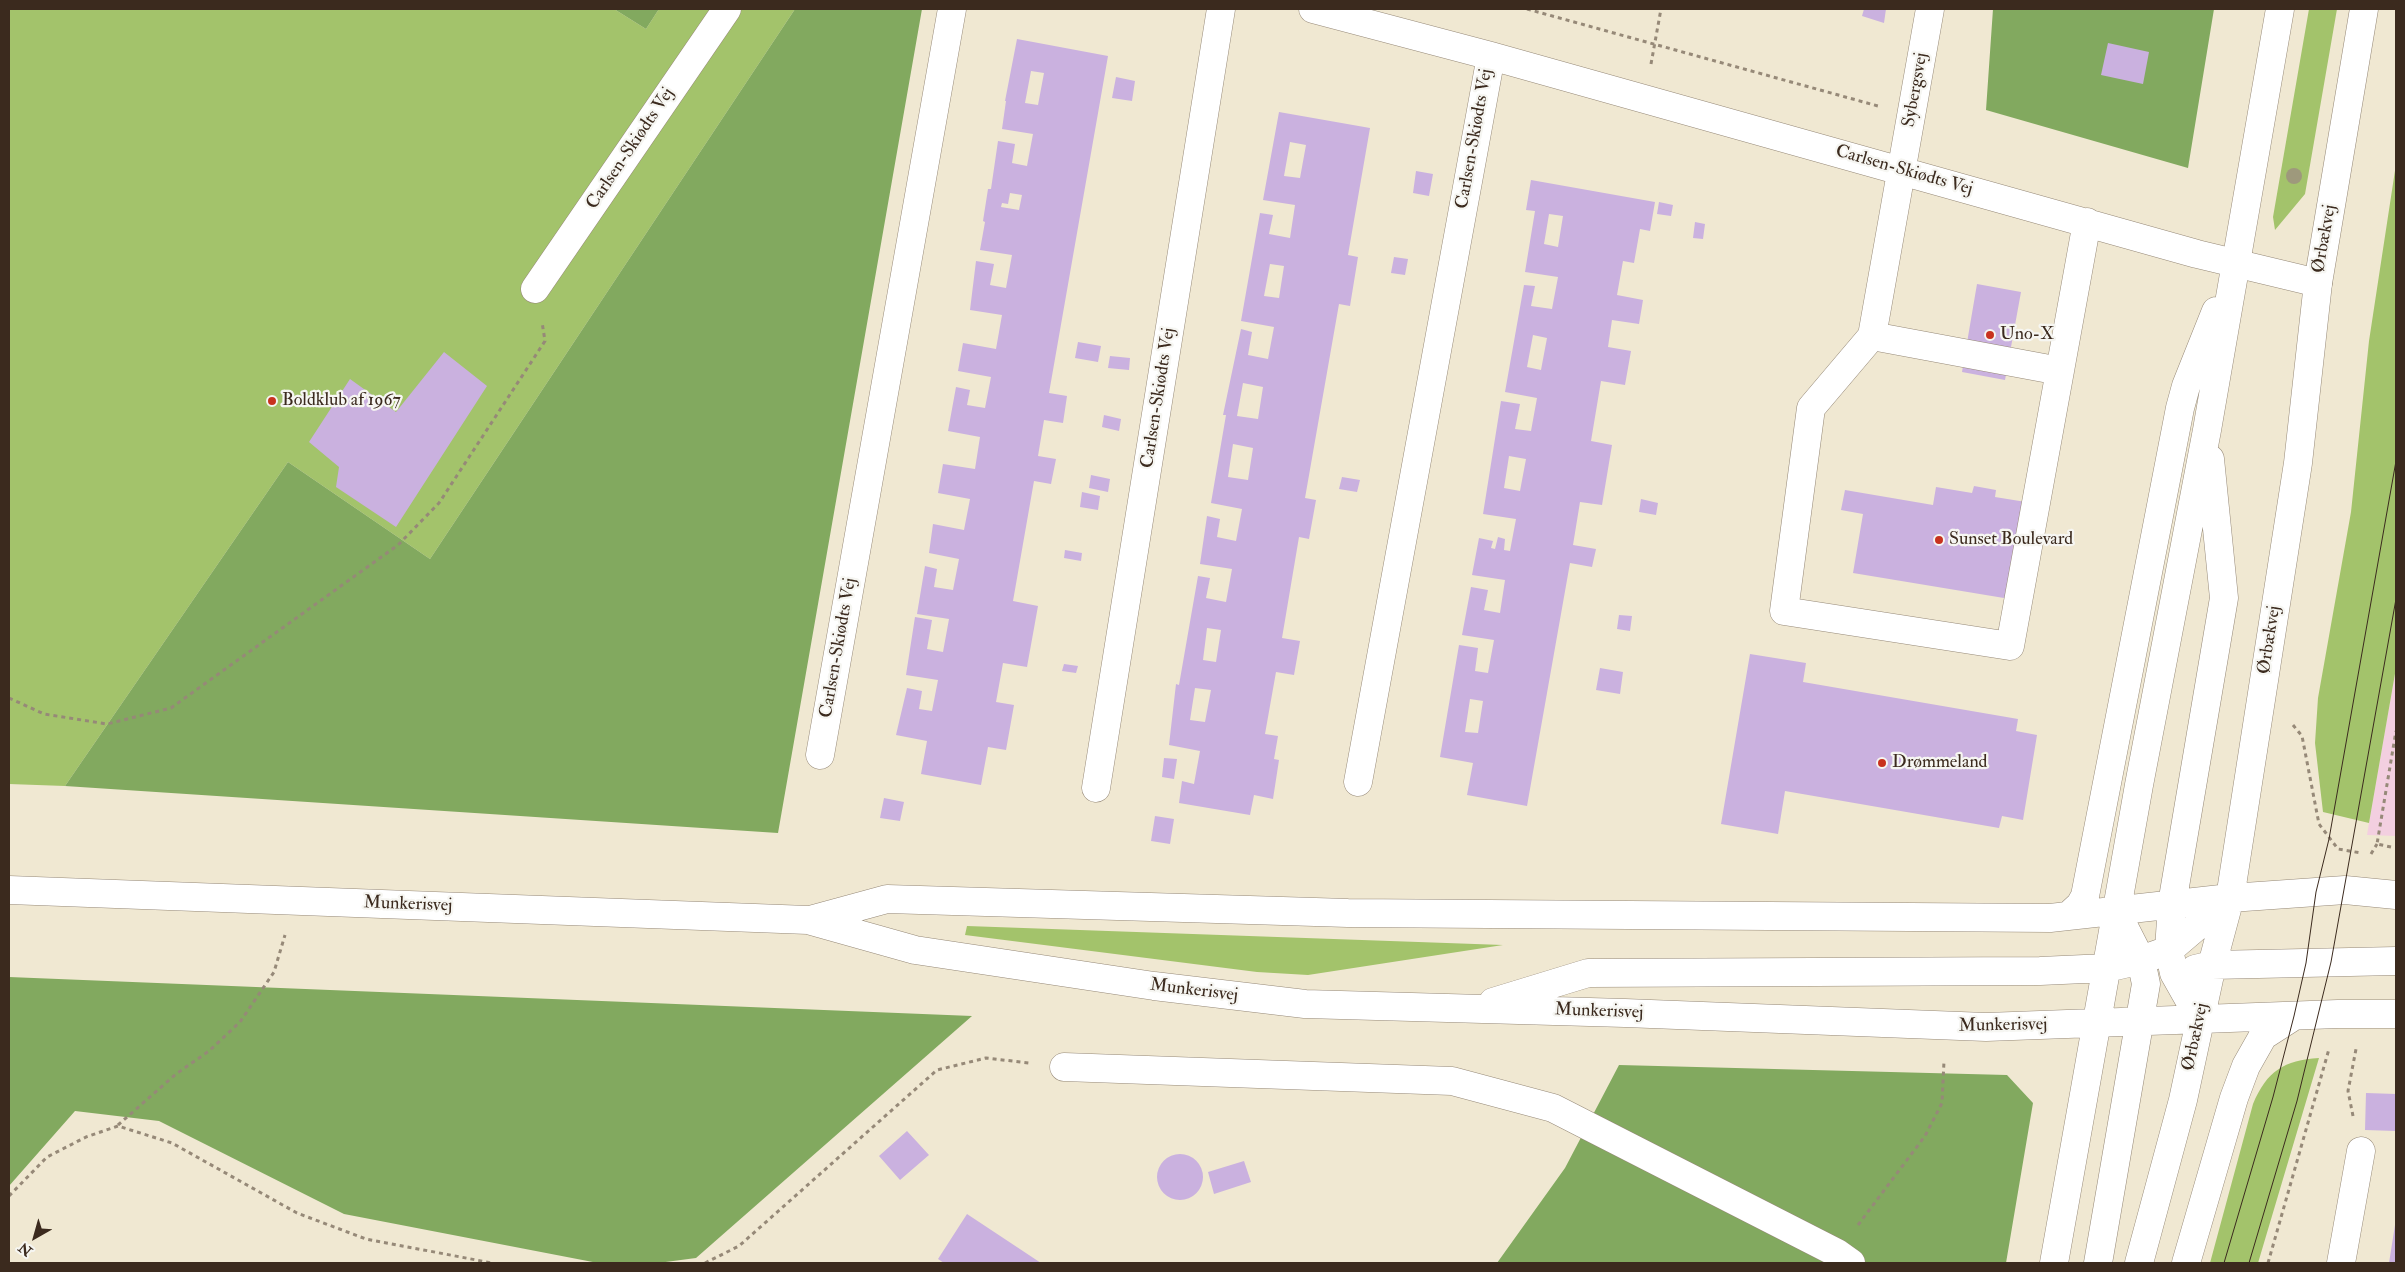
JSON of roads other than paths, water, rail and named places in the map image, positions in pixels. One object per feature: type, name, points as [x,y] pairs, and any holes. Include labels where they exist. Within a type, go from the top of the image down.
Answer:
[{"type":"main road","name":"Carlsen-Skiødts Vej","points":[[535,288],[727,9]]},
{"type":"main road","name":"Carlsen-Skiødts Vej","points":[[820,755],[952,9]]},
{"type":"main road","name":"Carlsen-Skiødts Vej","points":[[1096,788],[1221,9]]},
{"type":"main road","name":"Carlsen-Skiødts Vej","points":[[1313,9],[1491,56],[2235,263],[2318,283]]},
{"type":"main road","name":"Sybergsvej","points":[[1872,336],[1930,9]]},
{"type":"main road","points":[[2054,1263],[2116,911],[2207,430],[2280,9]]},
{"type":"main road","name":"Ørbækvej","points":[[2139,1263],[2183,1100],[2212,966],[2230,898],[2298,463],[2318,283],[2364,9]]},
{"type":"main road","name":"Carlsen-Skiødts Vej","points":[[1358,782],[1491,56]]},
{"type":"main road","points":[[2060,371],[1872,336],[1811,408],[1784,611],[2010,646],[2060,371],[2087,222]]},
{"type":"main road","points":[[2068,916],[2080,906],[2085,896],[2180,408],[2186,386],[2235,263]]},
{"type":"main road","points":[[2200,1019],[2172,962],[2172,904],[2224,598],[2207,430]]},
{"type":"main road","name":"Munkerisvej","points":[[9,890],[808,920],[915,950],[1154,986],[1305,1004],[1625,1013],[1946,1027],[2396,1014]]},
{"type":"main road","name":"Munkerisvej","points":[[808,920],[887,899],[1348,912],[1886,918],[2068,916],[2230,898],[2344,890],[2396,895]]},
{"type":"main road","points":[[2172,962],[2230,898]]},
{"type":"main road","points":[[2098,1263],[2141,1021],[2144,972],[2116,911]]},
{"type":"main road","points":[[1471,1009],[1588,973],[2040,971],[2107,968],[2144,972],[2172,962],[2212,966],[2396,961]]},
{"type":"main road","points":[[2097,1023],[2144,972]]},
{"type":"main road","points":[[2186,1263],[2234,1098],[2246,1066],[2264,1036],[2294,1016]]},
{"type":"main road","points":[[1064,1067],[1452,1081],[1553,1108],[1844,1258]]},
{"type":"main road","points":[[2341,1263],[2361,1151]]},
{"type":"tram line","points":[[2224,1263],[2273,1097],[2306,963],[2316,892],[2329,839],[2396,461]]},
{"type":"tram line","points":[[2249,1263],[2297,1101],[2331,962],[2396,599]]},
{"type":"place","name":"Uno-X","points":[[1990,335]]},
{"type":"place","name":"Boldklub af 1967","points":[[272,401]]},
{"type":"place","name":"Sunset Boulevard","points":[[1939,540]]},
{"type":"place","name":"Drømmeland","points":[[1882,763]]}]
